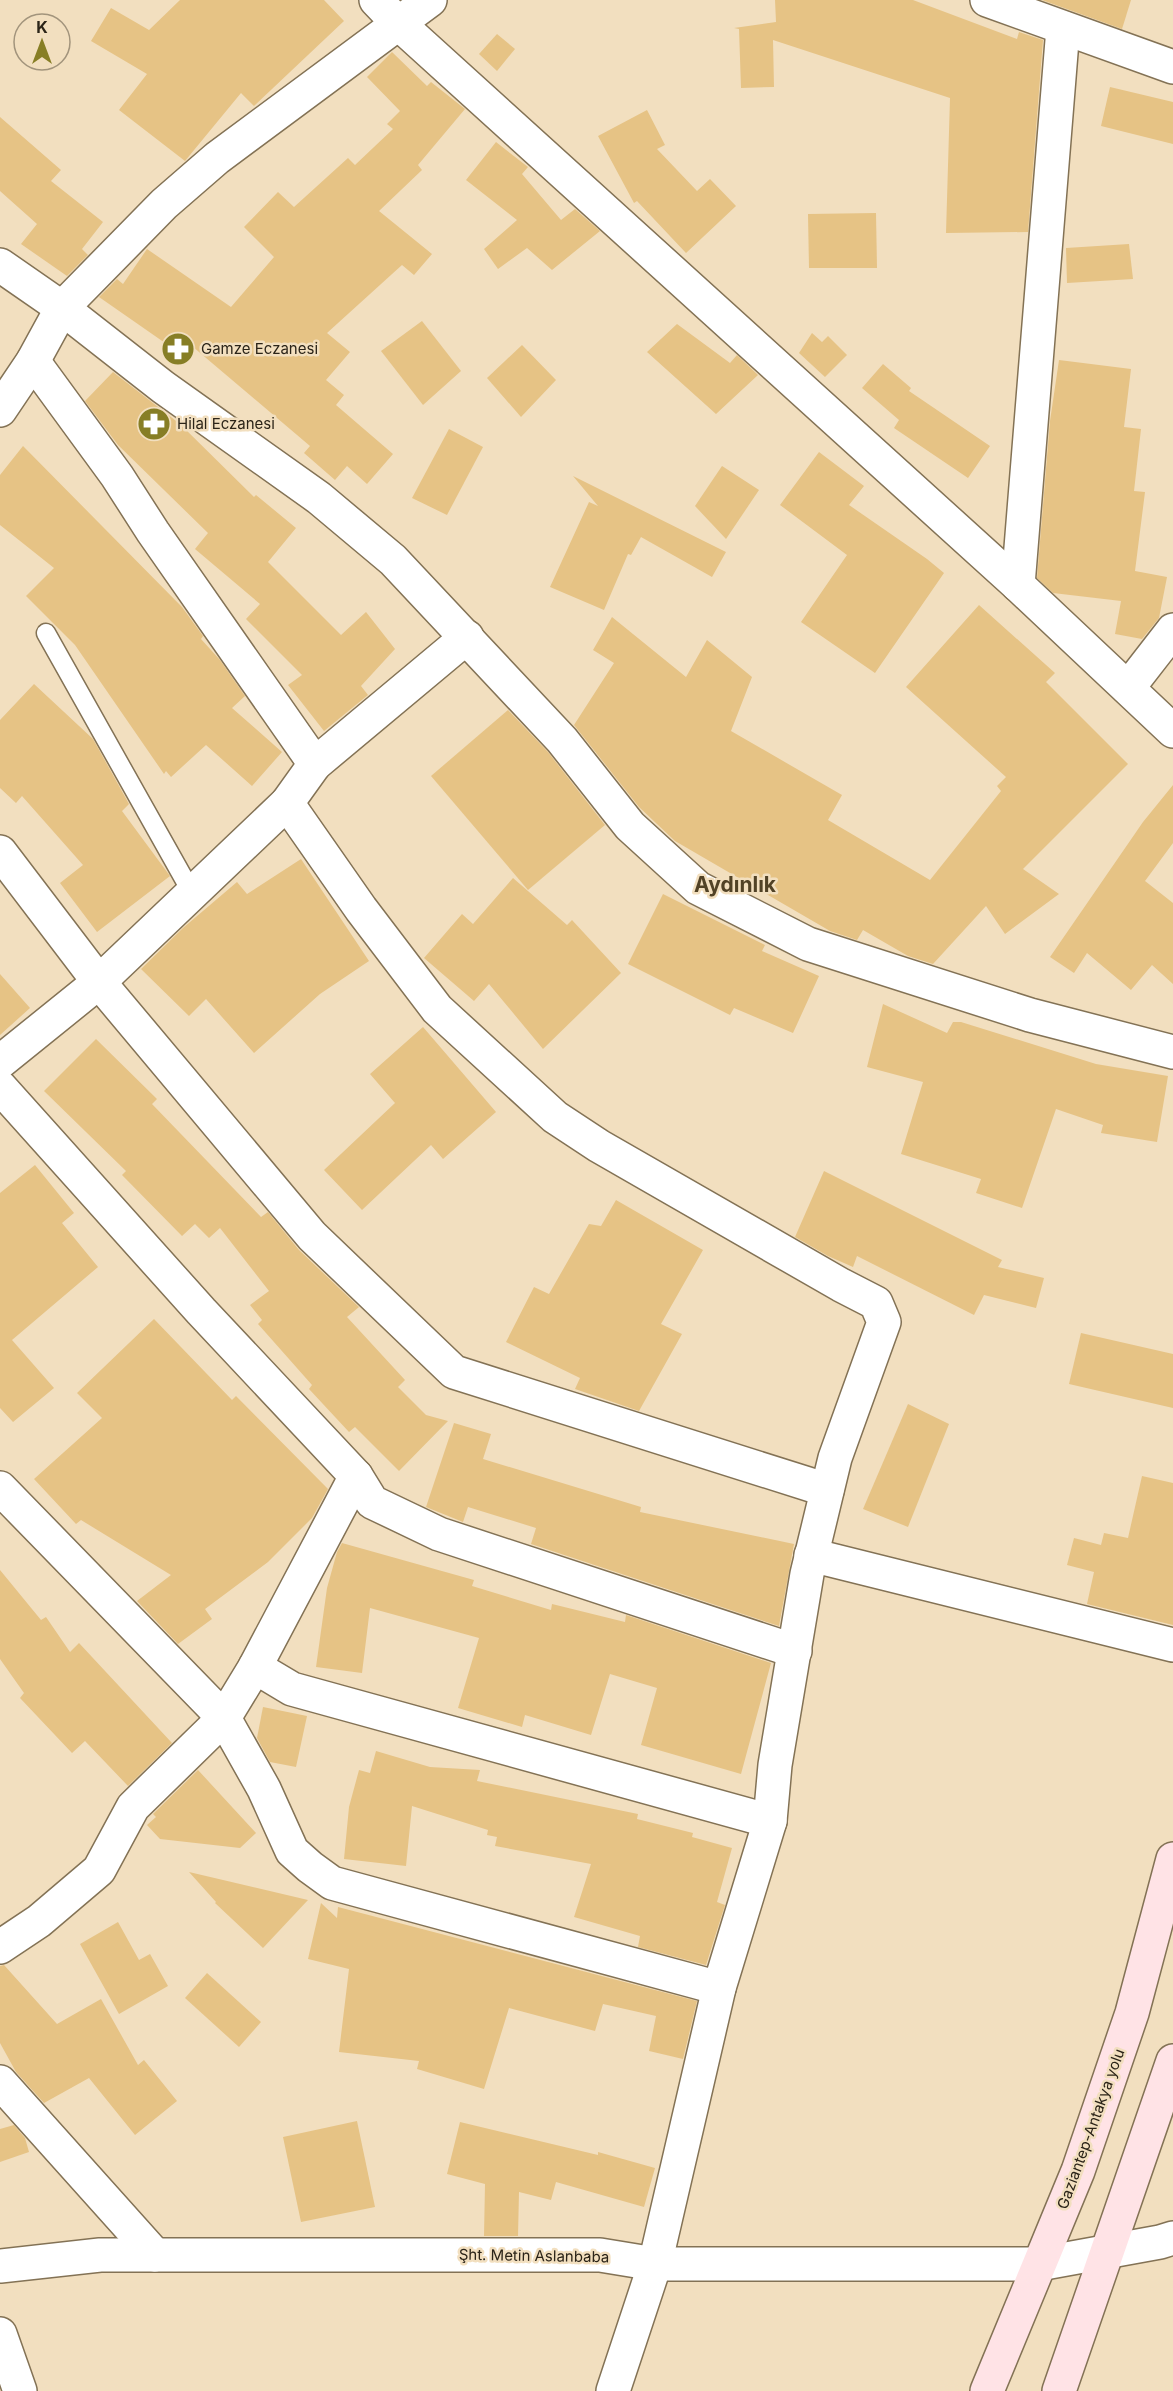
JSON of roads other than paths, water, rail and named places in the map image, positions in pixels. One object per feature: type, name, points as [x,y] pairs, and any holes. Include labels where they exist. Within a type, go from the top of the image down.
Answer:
[{"type":"main road","name":"Gaziantep-Antakya yolu","points":[[987,2391],[1078,2171],[1132,2013],[1173,1859]]},
{"type":"main road","points":[[1059,2391],[1173,2061]]},
{"type":"street","points":[[376,0],[398,23],[1018,585],[1173,731]]},
{"type":"street","points":[[0,410],[33,361],[62,308],[164,204],[217,158],[430,0]]},
{"type":"street","points":[[987,0],[1173,67]]},
{"type":"street","points":[[1018,585],[1063,28]]},
{"type":"street","points":[[0,265],[62,308],[163,387],[319,498],[393,560],[468,637],[562,740],[630,825],[698,888],[808,944],[1030,1016],[1173,1052]]},
{"type":"street","points":[[33,361],[117,476],[153,532],[315,764]]},
{"type":"street","points":[[1128,688],[1173,630]]},
{"type":"street","points":[[0,1062],[99,982],[287,803],[315,764],[468,637]]},
{"type":"street","points":[[287,803],[361,909],[437,1009],[555,1117],[599,1146],[841,1286],[876,1303],[884,1322],[835,1458],[811,1554],[775,1765],[770,1821],[719,1988],[655,2264],[613,2391]]},
{"type":"street","points":[[0,852],[99,982],[312,1236],[454,1372],[827,1490]]},
{"type":"street","points":[[0,1087],[201,1311],[357,1476],[372,1503],[439,1534],[795,1651]]},
{"type":"street","points":[[0,1947],[39,1921],[99,1870],[133,1807],[224,1718],[255,1667],[357,1476]]},
{"type":"street","points":[[0,1488],[224,1718],[264,1789],[292,1851],[332,1883],[719,1988]]},
{"type":"street","points":[[811,1554],[1173,1645]]},
{"type":"street","points":[[255,1667],[292,1689],[770,1821]]},
{"type":"street","points":[[0,2082],[155,2255]]},
{"type":"street","name":"Şht. Metin Aslanbaba","points":[[0,2266],[100,2255],[600,2255],[655,2264],[1039,2264],[1173,2238]]},
{"type":"street","points":[[0,2334],[20,2391]]},
{"type":"lane","points":[[46,633],[192,893]]},
{"type":"place","name":"Gamze Eczanesi","points":[[178,349]]},
{"type":"place","name":"Hilal Eczanesi","points":[[154,424]]},
{"type":"district","name":"Aydınlık","points":[[735,885]]}]
